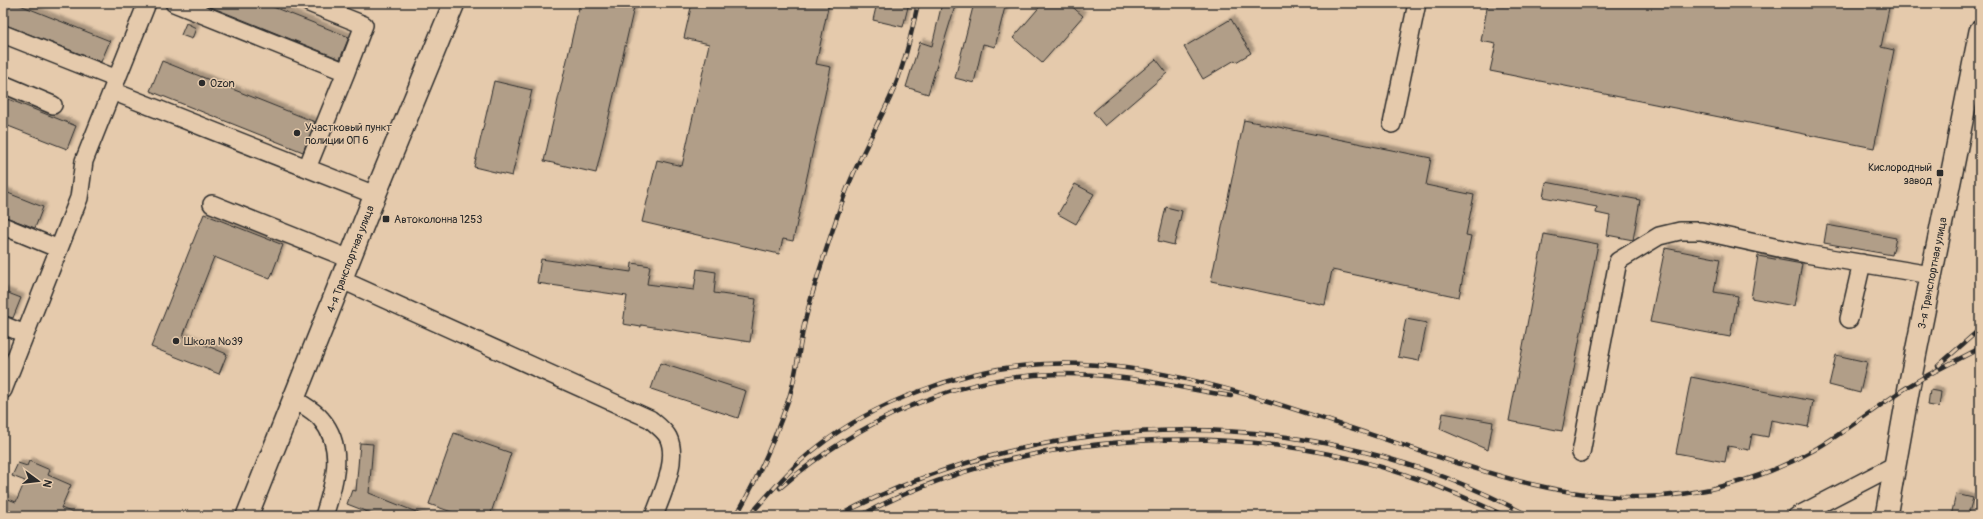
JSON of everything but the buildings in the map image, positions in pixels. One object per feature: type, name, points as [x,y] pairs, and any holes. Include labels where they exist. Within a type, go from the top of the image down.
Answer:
[{"type":"main road","name":"4-я Транспортная улица","points":[[247,516],[375,195],[454,3]]},
{"type":"main road","name":"3-я Транспортная улица","points":[[1886,516],[1931,276],[1980,31]]},
{"type":"street","points":[[5,379],[25,334],[79,198],[84,161],[147,3]]},
{"type":"street","points":[[174,3],[346,72]]},
{"type":"street","points":[[307,168],[364,25],[309,3]]},
{"type":"street","points":[[1392,124],[1417,3]]},
{"type":"street","points":[[3,34],[114,85],[307,168],[375,195]]},
{"type":"street","points":[[3,84],[54,105]]},
{"type":"street","points":[[212,204],[350,259]]},
{"type":"street","points":[[3,226],[59,249]]},
{"type":"street","points":[[1581,453],[1618,261],[1659,236],[1680,231],[1701,231],[1806,254],[1931,276]]},
{"type":"street","points":[[1849,319],[1862,263]]},
{"type":"street","points":[[342,280],[650,419],[668,437],[672,456],[664,491],[654,516]]},
{"type":"street","points":[[3,325],[25,334]]},
{"type":"street","points":[[294,399],[321,419],[333,440],[336,464],[335,483],[324,516]]},
{"type":"street","points":[[1797,516],[1895,466]]},
{"type":"railway","points":[[736,516],[759,473],[784,413],[794,379],[803,330],[825,252],[844,196],[895,87],[910,39],[918,3]]},
{"type":"railway","points":[[1938,366],[1980,329]]},
{"type":"railway","points":[[749,516],[797,464],[839,431],[852,423],[906,396],[965,376],[996,369],[1044,364],[1090,364],[1137,370],[1184,379],[1232,390],[1279,404],[1470,467],[1526,483],[1583,494],[1642,497],[1664,496],[1709,489],[1731,484],[1774,469],[1814,450],[1909,386],[1980,348]]},
{"type":"railway","points":[[780,488],[810,464],[842,442],[875,423],[910,406],[946,393],[983,383],[1021,376],[1081,374],[1146,381],[1231,396]]},
{"type":"railway","points":[[838,516],[920,479],[1006,452],[1095,436],[1184,430],[1273,435],[1361,451],[1447,478],[1529,516]]},
{"type":"railway","points":[[860,516],[916,490],[974,469],[1036,454],[1099,444],[1162,440],[1226,441],[1288,447],[1348,458],[1389,469],[1428,483],[1505,516]]},
{"type":"place","name":"Ozon","points":[[202,83]]},
{"type":"place","name":"Участковый пункт полиции ОП 6","points":[[297,133]]},
{"type":"place","name":"Кислородный завод","points":[[1940,173]]},
{"type":"place","name":"Автоколонна 1253","points":[[386,219]]},
{"type":"place","name":"Школа №39","points":[[176,341]]}]
